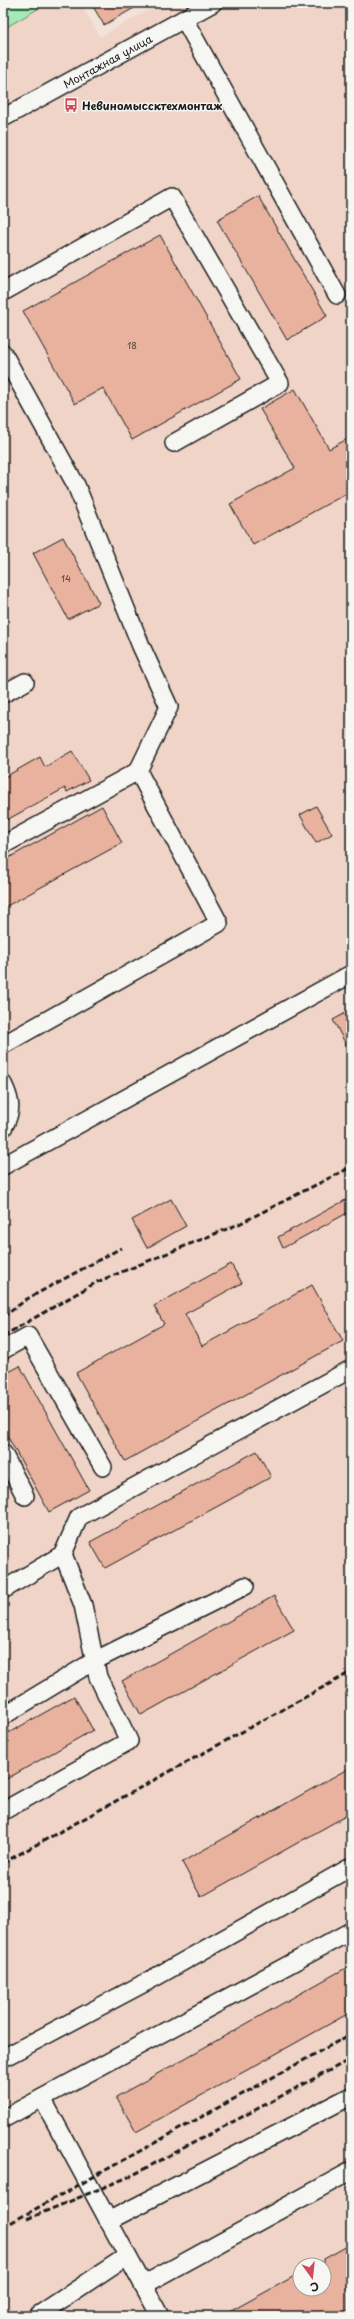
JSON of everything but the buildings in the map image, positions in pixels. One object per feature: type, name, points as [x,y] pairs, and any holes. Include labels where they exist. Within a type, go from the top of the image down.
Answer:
[{"type":"street","name":"Монтажная улица","points":[[3,118],[213,3]]},
{"type":"street","points":[[184,19],[337,295]]},
{"type":"street","points":[[3,292],[172,197],[280,383],[174,443]]},
{"type":"street","points":[[3,353],[76,484],[141,646],[169,707],[138,771],[3,845]]},
{"type":"street","points":[[3,694],[25,682]]},
{"type":"street","points":[[3,1045],[219,923],[138,771]]},
{"type":"street","points":[[3,1166],[351,974]]},
{"type":"street","points":[[3,1084],[7,1093],[11,1114],[3,1128]]},
{"type":"street","points":[[3,1350],[28,1336],[103,1467]]},
{"type":"street","points":[[3,1590],[63,1554],[79,1517],[351,1368]]},
{"type":"street","points":[[3,1453],[25,1496]]},
{"type":"street","points":[[3,1811],[129,1741],[98,1677],[84,1605],[63,1554]]},
{"type":"street","points":[[3,1716],[94,1661],[245,1586]]},
{"type":"street","points":[[3,2058],[152,1979],[351,1867]]},
{"type":"street","points":[[3,2119],[351,1931]]},
{"type":"street","points":[[108,2222],[351,2096]]},
{"type":"street","points":[[42,2098],[160,2316]]},
{"type":"street","points":[[143,2285],[351,2171]]},
{"type":"street","points":[[37,2316],[127,2256]]},
{"type":"shaded area","points":[[48,3],[80,3],[100,37],[161,3],[351,3],[351,2316],[3,2316],[3,29]]},
{"type":"green space","points":[[3,3],[48,3],[3,29]]},
{"type":"railway","points":[[3,1336],[97,1282],[239,1224],[351,1167]]},
{"type":"railway","points":[[3,1317],[27,1299],[121,1248]]},
{"type":"railway","points":[[3,1545],[7,1543]]},
{"type":"railway","points":[[3,1863],[351,1672]]},
{"type":"railway","points":[[3,2227],[351,2034]]},
{"type":"railway","points":[[27,2219],[131,2176],[351,2059]]},
{"type":"place","name":"Невиномыссктехмонтаж","points":[[71,105]]}]
